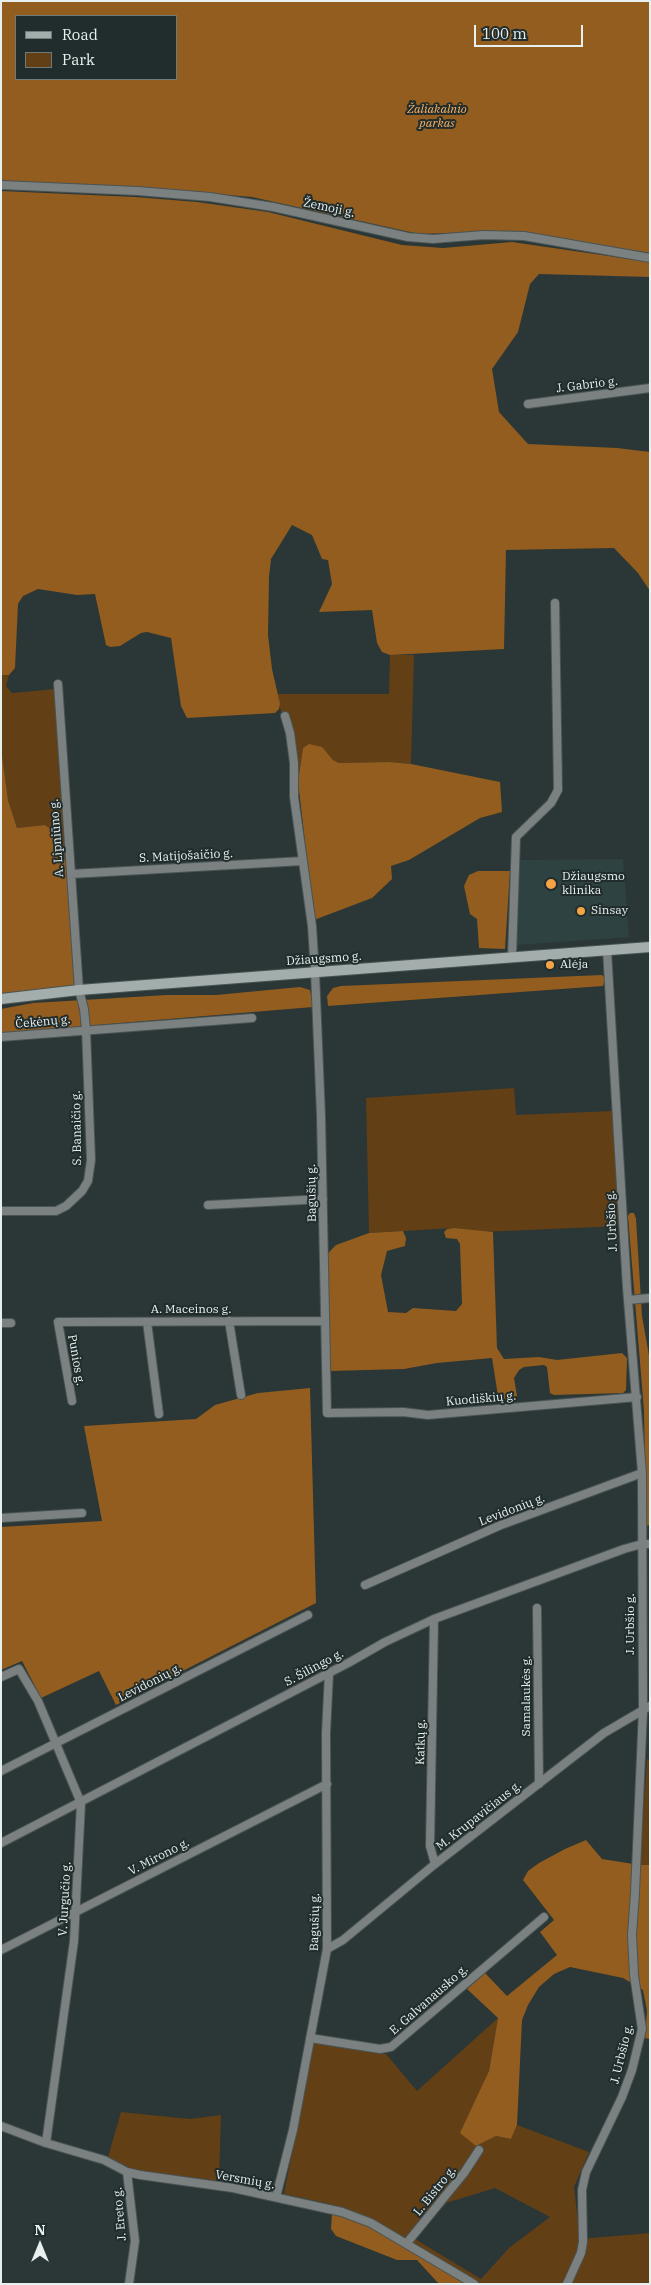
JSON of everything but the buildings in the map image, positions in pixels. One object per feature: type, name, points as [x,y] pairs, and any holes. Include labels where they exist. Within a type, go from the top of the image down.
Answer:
[{"type":"street","name":"Žemoji g.","points":[[1,185],[138,191],[210,197],[274,207],[408,237],[433,239],[484,235],[524,236],[650,258]]},
{"type":"street","name":"J. Gabrio g.","points":[[528,404],[650,388]]},
{"type":"street","points":[[512,957],[516,837],[551,803],[558,790],[555,603]]},
{"type":"street","name":"A. Lipniūno g.","points":[[58,684],[79,990]]},
{"type":"street","name":"Bagušių g.","points":[[285,716],[290,733],[294,764],[294,797],[312,926],[315,972],[323,1199],[327,1413]]},
{"type":"street","name":"S. Matijošaičio g.","points":[[71,874],[302,861]]},
{"type":"street","name":"Džiaugsmo g.","points":[[1,1000],[79,990],[650,947]]},
{"type":"street","name":"J. Urbšio g.","points":[[567,2284],[576,2267],[583,2242],[582,2190],[586,2172],[622,2097],[632,2070],[642,2029],[634,1975],[632,1935],[646,1708],[646,1544],[637,1397],[628,1300],[606,950]]},
{"type":"street","name":"S. Banaičio g.","points":[[1,1211],[56,1210],[72,1201],[88,1181],[91,1160],[86,1029],[84,1009],[79,990]]},
{"type":"street","points":[[86,1029],[252,1018]]},
{"type":"street","name":"Čekėnų g.","points":[[1,1037],[86,1029]]},
{"type":"street","points":[[208,1206],[323,1199]]},
{"type":"street","points":[[628,1300],[650,1298]]},
{"type":"street","points":[[229,1321],[240,1395]]},
{"type":"street","name":"A. Maceinos g.","points":[[58,1322],[324,1321]]},
{"type":"street","name":"Punios g.","points":[[58,1322],[72,1401]]},
{"type":"street","points":[[148,1322],[159,1414]]},
{"type":"street","points":[[1,1323],[11,1323]]},
{"type":"street","name":"Kuodiškių g.","points":[[327,1413],[403,1412],[428,1415],[637,1397]]},
{"type":"street","name":"Levidonių g.","points":[[365,1585],[501,1525],[642,1473]]},
{"type":"street","points":[[1,1518],[82,1513]]},
{"type":"street","name":"S. Šilingo g.","points":[[1,1842],[82,1803],[385,1642],[434,1619],[646,1544]]},
{"type":"street","name":"Samalaukės g.","points":[[537,1608],[538,1784]]},
{"type":"street","name":"Levidonių g.","points":[[1,1771],[308,1615]]},
{"type":"street","name":"Katkų g.","points":[[434,1619],[430,1846],[435,1864]]},
{"type":"street","name":"V. Jurgučio g.","points":[[1,1677],[19,1669],[38,1701],[82,1803],[74,1941],[46,2143]]},
{"type":"street","name":"Bagušių g.","points":[[276,2197],[293,2130],[327,1949],[326,1733],[329,1673]]},
{"type":"street","name":"M. Krupavičiaus g.","points":[[327,1949],[343,1940],[435,1864],[604,1733],[646,1708]]},
{"type":"street","name":"V. Mirono g.","points":[[1,1950],[327,1784]]},
{"type":"street","name":"E. Galvanausko g.","points":[[310,2038],[380,2049],[391,2047],[544,1917]]},
{"type":"street","name":"Versmių g.","points":[[1,2126],[46,2143],[104,2160],[127,2172],[276,2197],[342,2212],[370,2223],[474,2284]]},
{"type":"street","name":"L. Bistro g.","points":[[406,2244],[464,2173],[479,2150]]},
{"type":"street","name":"J. Ereto g.","points":[[127,2172],[135,2241],[129,2284]]},
{"type":"shaded area","points":[[623,859],[629,937],[517,945],[520,860]]},
{"type":"green space","name":"Žaliakalnio parkas","points":[[1,1],[650,1],[650,253],[513,231],[419,234],[252,197],[145,188],[1,181]]},
{"type":"green space","points":[[1,191],[135,197],[197,202],[268,212],[402,245],[443,248],[512,242],[650,262],[650,277],[539,274],[530,284],[518,332],[492,369],[499,412],[528,444],[617,448],[650,452],[650,591],[638,573],[614,548],[506,550],[504,649],[390,655],[382,652],[377,643],[372,610],[319,612],[332,584],[328,560],[322,559],[312,535],[292,525],[271,559],[269,577],[268,635],[272,669],[280,704],[279,709],[275,713],[187,718],[181,706],[171,638],[147,632],[141,633],[120,646],[110,647],[106,645],[95,594],[77,595],[38,589],[23,596],[18,604],[15,668],[9,675],[1,675]]},
{"type":"green space","points":[[390,655],[414,655],[411,764],[389,762],[339,763],[328,754],[303,748],[298,781],[290,781],[289,747],[277,694],[389,694]]},
{"type":"green space","points":[[1,675],[9,675],[6,686],[12,693],[56,689],[67,865],[51,829],[45,825],[17,828],[8,800],[1,748]]},
{"type":"green space","points":[[309,744],[322,747],[333,760],[339,763],[389,762],[411,764],[500,782],[502,812],[480,818],[409,860],[391,866],[392,879],[372,898],[314,920],[298,781],[303,748]]},
{"type":"green space","points":[[1,748],[8,800],[17,828],[45,825],[51,829],[67,865],[76,985],[1,995]]},
{"type":"green space","points":[[478,871],[510,871],[505,949],[479,948],[477,919],[470,914],[464,886],[469,875]]},
{"type":"green space","points":[[602,975],[605,978],[603,986],[328,1006],[327,996],[333,988],[341,986]]},
{"type":"green space","points":[[300,987],[310,990],[313,1007],[1,1033],[1,1009],[33,1003],[167,995],[216,995]]},
{"type":"green space","points":[[514,1088],[516,1115],[613,1111],[620,1226],[482,1232],[454,1228],[369,1233],[366,1098]]},
{"type":"green space","points":[[630,1213],[634,1213],[636,1219],[642,1316],[650,1361],[650,1525],[646,1526],[644,1411],[628,1216]]},
{"type":"green space","points":[[447,1229],[493,1232],[497,1348],[504,1359],[539,1357],[557,1360],[622,1353],[627,1358],[626,1390],[623,1393],[554,1395],[550,1393],[547,1367],[544,1365],[524,1367],[519,1370],[514,1378],[517,1396],[504,1400],[498,1396],[492,1358],[437,1363],[404,1369],[330,1371],[328,1368],[328,1254],[331,1250],[336,1245],[369,1233],[403,1231],[406,1238],[405,1246],[387,1251],[381,1275],[388,1312],[406,1313],[413,1308],[456,1311],[462,1304],[460,1244],[457,1239],[446,1238],[444,1232]]},
{"type":"green space","points":[[310,1388],[316,1603],[116,1705],[99,1671],[41,1698],[22,1661],[1,1670],[1,1527],[102,1521],[84,1426],[196,1419],[215,1405],[258,1393]]},
{"type":"green space","points":[[647,1759],[650,1760],[650,1865],[646,1866],[640,1865]]},
{"type":"green space","points":[[586,1840],[602,1859],[650,1865],[650,2039],[645,2038],[647,2011],[643,1990],[623,1978],[570,1967],[554,1974],[539,1987],[528,2005],[522,2020],[517,2125],[511,2139],[496,2136],[476,2146],[460,2133],[489,2071],[498,2018],[467,1989],[485,1973],[507,1996],[557,1955],[540,1932],[554,1920],[523,1880],[528,1871],[539,1863]]},
{"type":"green space","points":[[498,2018],[489,2071],[482,2088],[476,2146],[496,2136],[511,2139],[517,2125],[589,2152],[574,2187],[580,2239],[650,2233],[650,2284],[469,2284],[332,2213],[330,2204],[284,2194],[313,2043],[386,2054],[417,2091]],"holes":[[[495,2188],[550,2217],[509,2248],[481,2279],[415,2239],[446,2203]]]},
{"type":"green space","points":[[121,2112],[190,2119],[221,2115],[219,2181],[142,2171],[130,2168],[108,2157]]},
{"type":"green space","points":[[332,2213],[343,2215],[393,2238],[469,2284],[439,2284],[417,2260],[397,2260],[336,2236],[331,2229]]},
{"type":"place","name":"Džiaugsmo klinika","points":[[551,884]]},
{"type":"place","name":"Sinsay","points":[[581,911]]},
{"type":"place","name":"Alėja","points":[[550,965]]}]
